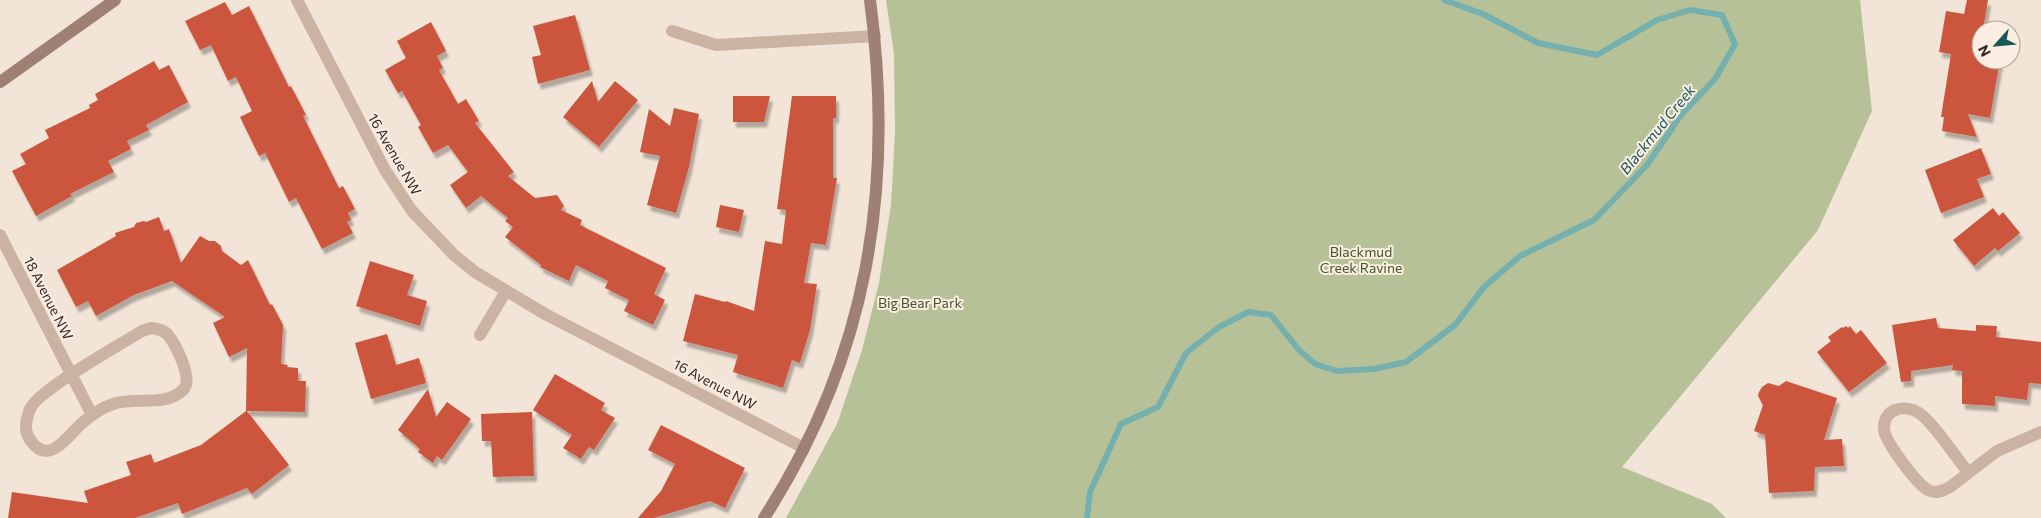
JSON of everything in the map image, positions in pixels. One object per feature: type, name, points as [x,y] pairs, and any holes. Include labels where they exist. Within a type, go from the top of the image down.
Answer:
[{"type":"street","points":[[0,82],[115,0]]},
{"type":"street","name":"16 Avenue NW","points":[[297,0],[385,170],[412,211],[454,255],[506,291],[545,314],[804,448]]},
{"type":"street","points":[[764,518],[789,478],[833,385],[846,347],[869,250],[876,201],[880,146],[879,93],[875,36],[870,0]]},
{"type":"street","points":[[672,31],[716,45],[875,36]]},
{"type":"street","name":"18 Avenue NW","points":[[0,235],[92,414]]},
{"type":"street","points":[[480,335],[506,291]]},
{"type":"street","points":[[151,328],[161,330],[167,334],[186,372],[187,383],[184,389],[174,397],[114,404],[92,414],[58,447],[48,451],[38,449],[30,440],[25,427],[32,404],[71,374],[142,331],[151,328]]},
{"type":"street","points":[[1968,472],[1920,414],[1905,407],[1897,408],[1886,419],[1884,428],[1889,443],[1921,484],[1928,490],[1941,491],[1950,487],[1997,451],[2041,432]]},
{"type":"green space","name":"Blackmud Creek Ravine","points":[[886,0],[1860,0],[1872,111],[1818,230],[1622,467],[1712,504],[1726,518],[786,518],[837,424],[862,350],[879,283],[891,205],[895,132],[894,54]]},
{"type":"building","points":[[1967,0],[1988,0],[1985,20],[1971,20],[1971,70],[1998,70],[1990,118],[1968,114],[1977,137],[1942,131],[1944,117],[1941,117],[1951,54],[1939,52],[1946,11],[1964,14]]},
{"type":"building","points":[[225,2],[232,15],[249,6],[289,87],[291,86],[306,115],[303,116],[339,188],[343,186],[355,209],[348,213],[351,220],[347,222],[353,233],[322,249],[296,198],[289,202],[265,153],[259,156],[240,117],[252,111],[236,77],[228,81],[211,45],[200,50],[185,21]]},
{"type":"building","points":[[575,15],[590,70],[538,84],[532,57],[541,55],[533,26]]},
{"type":"building","points":[[431,22],[446,51],[437,56],[443,68],[439,70],[458,104],[466,99],[479,121],[475,123],[514,172],[508,176],[535,198],[557,195],[564,206],[561,210],[582,220],[580,225],[666,268],[654,294],[665,300],[653,325],[624,311],[629,300],[605,288],[608,281],[576,265],[569,281],[540,267],[541,265],[505,237],[513,227],[505,221],[508,218],[481,196],[466,208],[450,185],[468,172],[448,145],[433,153],[418,127],[421,125],[402,91],[398,93],[385,70],[406,58],[397,41]]},
{"type":"building","points":[[154,61],[159,70],[169,65],[188,102],[146,125],[149,130],[127,141],[131,149],[108,161],[114,172],[70,194],[72,196],[36,216],[12,171],[26,164],[20,154],[49,138],[45,130],[90,108],[89,105],[98,100],[95,94]]},
{"type":"building","points":[[592,81],[598,102],[615,81],[638,100],[599,147],[563,117]]},
{"type":"building","points":[[733,96],[770,96],[764,122],[733,122]]},
{"type":"building","points":[[792,96],[836,96],[836,118],[833,118],[833,178],[837,178],[826,245],[811,243],[804,283],[817,284],[810,330],[800,363],[792,360],[783,388],[733,372],[738,355],[683,341],[695,294],[726,301],[754,311],[765,241],[782,244],[786,210],[777,209]]},
{"type":"building","points":[[674,108],[699,114],[689,167],[676,213],[647,205],[660,156],[640,152],[649,109],[670,126]]},
{"type":"building","points":[[1981,148],[1991,174],[1977,179],[1984,197],[1941,213],[1925,170]]},
{"type":"building","points":[[720,205],[744,210],[739,232],[716,227]]},
{"type":"building","points":[[1993,208],[1999,216],[2003,212],[2020,233],[1998,251],[1995,248],[1974,266],[1953,240]]},
{"type":"building","points":[[159,217],[164,231],[169,229],[181,263],[200,236],[209,241],[215,241],[221,246],[222,251],[241,265],[248,260],[270,305],[272,304],[283,325],[281,364],[288,365],[287,367],[298,368],[298,381],[306,381],[305,412],[247,411],[289,465],[252,494],[247,488],[182,514],[178,503],[135,518],[8,518],[12,492],[88,503],[84,491],[131,475],[126,462],[151,454],[154,463],[201,445],[246,411],[247,348],[229,357],[213,323],[225,317],[172,281],[134,295],[96,316],[88,301],[76,307],[57,270],[116,236],[115,233],[134,227],[136,223],[146,222]]},
{"type":"building","points":[[370,261],[414,275],[407,295],[427,301],[420,326],[356,306]]},
{"type":"building","points":[[1936,318],[1938,328],[1976,331],[1976,325],[1997,326],[1996,337],[2041,342],[2041,384],[2029,383],[2027,400],[1995,396],[1995,406],[1962,404],[1962,371],[1952,370],[1953,365],[1911,371],[1911,381],[1901,382],[1892,325]]},
{"type":"building","points":[[1846,326],[1848,328],[1850,326],[1856,334],[1861,330],[1887,363],[1849,392],[1817,352],[1831,341],[1828,337]]},
{"type":"building","points":[[387,334],[396,365],[419,358],[426,383],[371,399],[355,343]]},
{"type":"building","points":[[555,374],[605,403],[601,410],[615,418],[594,450],[589,447],[581,459],[563,448],[572,435],[533,410]]},
{"type":"building","points":[[1786,381],[1837,398],[1824,440],[1842,439],[1844,466],[1815,467],[1814,491],[1769,493],[1765,435],[1754,431],[1763,405],[1758,396],[1762,387],[1768,383],[1779,386]]},
{"type":"building","points":[[428,389],[436,417],[447,402],[471,419],[442,460],[437,456],[433,463],[418,452],[420,449],[398,430]]},
{"type":"building","points":[[532,412],[534,476],[493,477],[491,441],[482,441],[481,414]]},
{"type":"building","points":[[661,425],[745,468],[725,508],[710,501],[654,518],[638,518],[661,491],[675,464],[648,450]]},
{"type":"waterway","name":"Blackmud Creek","points":[[1087,518],[1090,492],[1121,424],[1158,407],[1186,353],[1219,327],[1248,312],[1271,315],[1299,350],[1315,364],[1337,371],[1374,369],[1406,362],[1455,325],[1484,287],[1520,256],[1594,220],[1647,165],[1681,115],[1715,79],[1735,44],[1722,15],[1690,10],[1657,20],[1597,55],[1538,43],[1483,14],[1444,0]]},
{"type":"park label","name":"Big Bear Park","points":[[920,302]]}]
